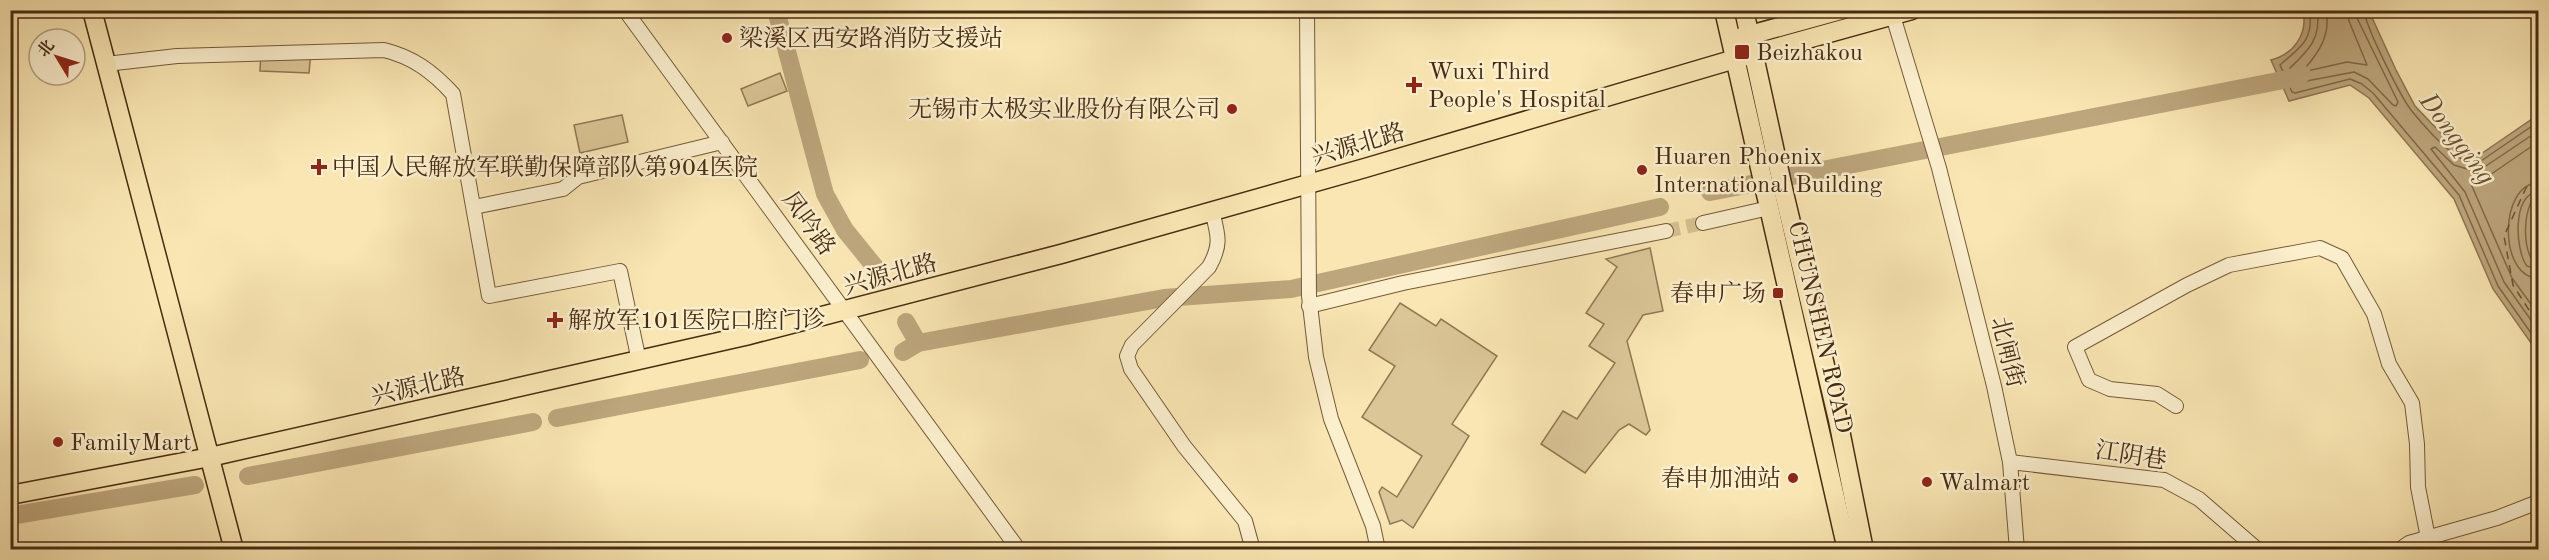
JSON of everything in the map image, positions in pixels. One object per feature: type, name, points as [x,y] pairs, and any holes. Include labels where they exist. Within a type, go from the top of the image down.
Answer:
[{"type":"main road","points":[[92,10],[234,549]]},
{"type":"main road","name":"CHUNSHEN ROAD","points":[[1724,10],[1847,549]]},
{"type":"main road","name":"CHUNSHEN ROAD","points":[[1744,10],[1784,193],[1838,420],[1864,549]]},
{"type":"main road","name":"兴源北路","points":[[10,495],[210,457],[639,360],[846,310],[1061,254],[1912,10]]},
{"type":"main road","points":[[1731,40],[1832,11]]},
{"type":"street","name":"凤吟路","points":[[625,10],[1019,549]]},
{"type":"street","points":[[1307,10],[1308,263],[1309,301],[1316,357],[1331,419],[1373,526],[1378,549]]},
{"type":"street","name":"北闸街","points":[[1893,16],[1939,168],[1994,386],[2010,462],[2017,549]]},
{"type":"street","points":[[106,64],[177,56],[384,50],[405,55],[437,75],[453,94],[489,296],[620,270],[639,360]]},
{"type":"street","points":[[474,207],[563,189],[578,177],[722,142]]},
{"type":"street","points":[[1703,223],[1767,200]]},
{"type":"street","points":[[1212,211],[1219,240],[1217,252],[1209,267],[1132,345],[1127,356],[1131,369],[1184,446],[1245,521],[1253,549]]},
{"type":"street","points":[[1309,301],[1665,231]]},
{"type":"street","points":[[2176,406],[2157,394],[2110,389],[2090,380],[2075,347],[2187,285],[2229,265],[2320,248],[2342,258],[2374,314],[2389,364],[2412,403],[2417,444],[2418,487],[2432,543]]},
{"type":"street","name":"江阴巷","points":[[2010,462],[2164,480],[2199,499],[2258,549]]},
{"type":"street","points":[[2399,549],[2409,543],[2432,543],[2538,502]]},
{"type":"shaded area","points":[[261,48],[311,51],[309,73],[260,71]]},
{"type":"shaded area","points":[[780,73],[787,91],[748,106],[741,89]]},
{"type":"shaded area","points":[[622,115],[628,142],[580,153],[574,125]]},
{"type":"shaded area","points":[[1650,248],[1663,311],[1643,315],[1627,341],[1650,430],[1646,435],[1629,424],[1619,430],[1585,473],[1541,444],[1563,411],[1577,419],[1615,363],[1589,346],[1604,324],[1586,313],[1617,267],[1606,259]]},
{"type":"shaded area","points":[[1400,303],[1436,326],[1441,319],[1497,356],[1452,424],[1469,436],[1413,528],[1402,520],[1390,524],[1379,492],[1382,487],[1397,497],[1422,456],[1362,417],[1395,366],[1369,350]]},
{"type":"water","points":[[2303,11],[2369,11],[2415,106],[2460,153],[2475,158],[2538,115],[2538,199],[2532,217],[2533,249],[2538,261],[2538,353],[2493,289],[2454,199],[2369,98],[2350,85],[2289,101],[2271,60],[2286,53],[2298,42],[2303,28]]},
{"type":"waterway","points":[[776,10],[825,194],[845,230],[879,272]]},
{"type":"waterway","points":[[1710,192],[2288,79],[2302,74]]},
{"type":"waterway","points":[[903,352],[918,343],[1164,298],[1291,289],[1660,207]]},
{"type":"waterway","points":[[906,322],[918,343]]},
{"type":"waterway","points":[[557,418],[860,360]]},
{"type":"waterway","points":[[248,476],[533,422]]},
{"type":"waterway","points":[[10,516],[195,485]]},
{"type":"ferry route","points":[[2538,178],[2526,188],[2504,236],[2513,285],[2538,324]]},
{"type":"tunnel","points":[[1666,231],[1703,223]]},
{"type":"place","name":"梁溪区西安路消防支援站","points":[[727,38]]},
{"type":"place","name":"Beizhakou","points":[[1742,52]]},
{"type":"place","name":"Wuxi Third People's Hospital","points":[[1414,85]]},
{"type":"place","name":"无锡市太极实业股份有限公司","points":[[1232,109]]},
{"type":"place","name":"中国人民解放军联勤保障部队第904医院","points":[[319,167]]},
{"type":"place","name":"Huaren Phoenix International Building","points":[[1642,170]]},
{"type":"place","name":"春申广场","points":[[1778,293]]},
{"type":"place","name":"解放军101医院口腔门诊","points":[[555,320]]},
{"type":"place","name":"FamilyMart","points":[[58,442]]},
{"type":"place","name":"春申加油站","points":[[1793,478]]},
{"type":"place","name":"Walmart","points":[[1927,482]]},
{"type":"water label","name":"Dongqing","points":[[2458,138]]}]
